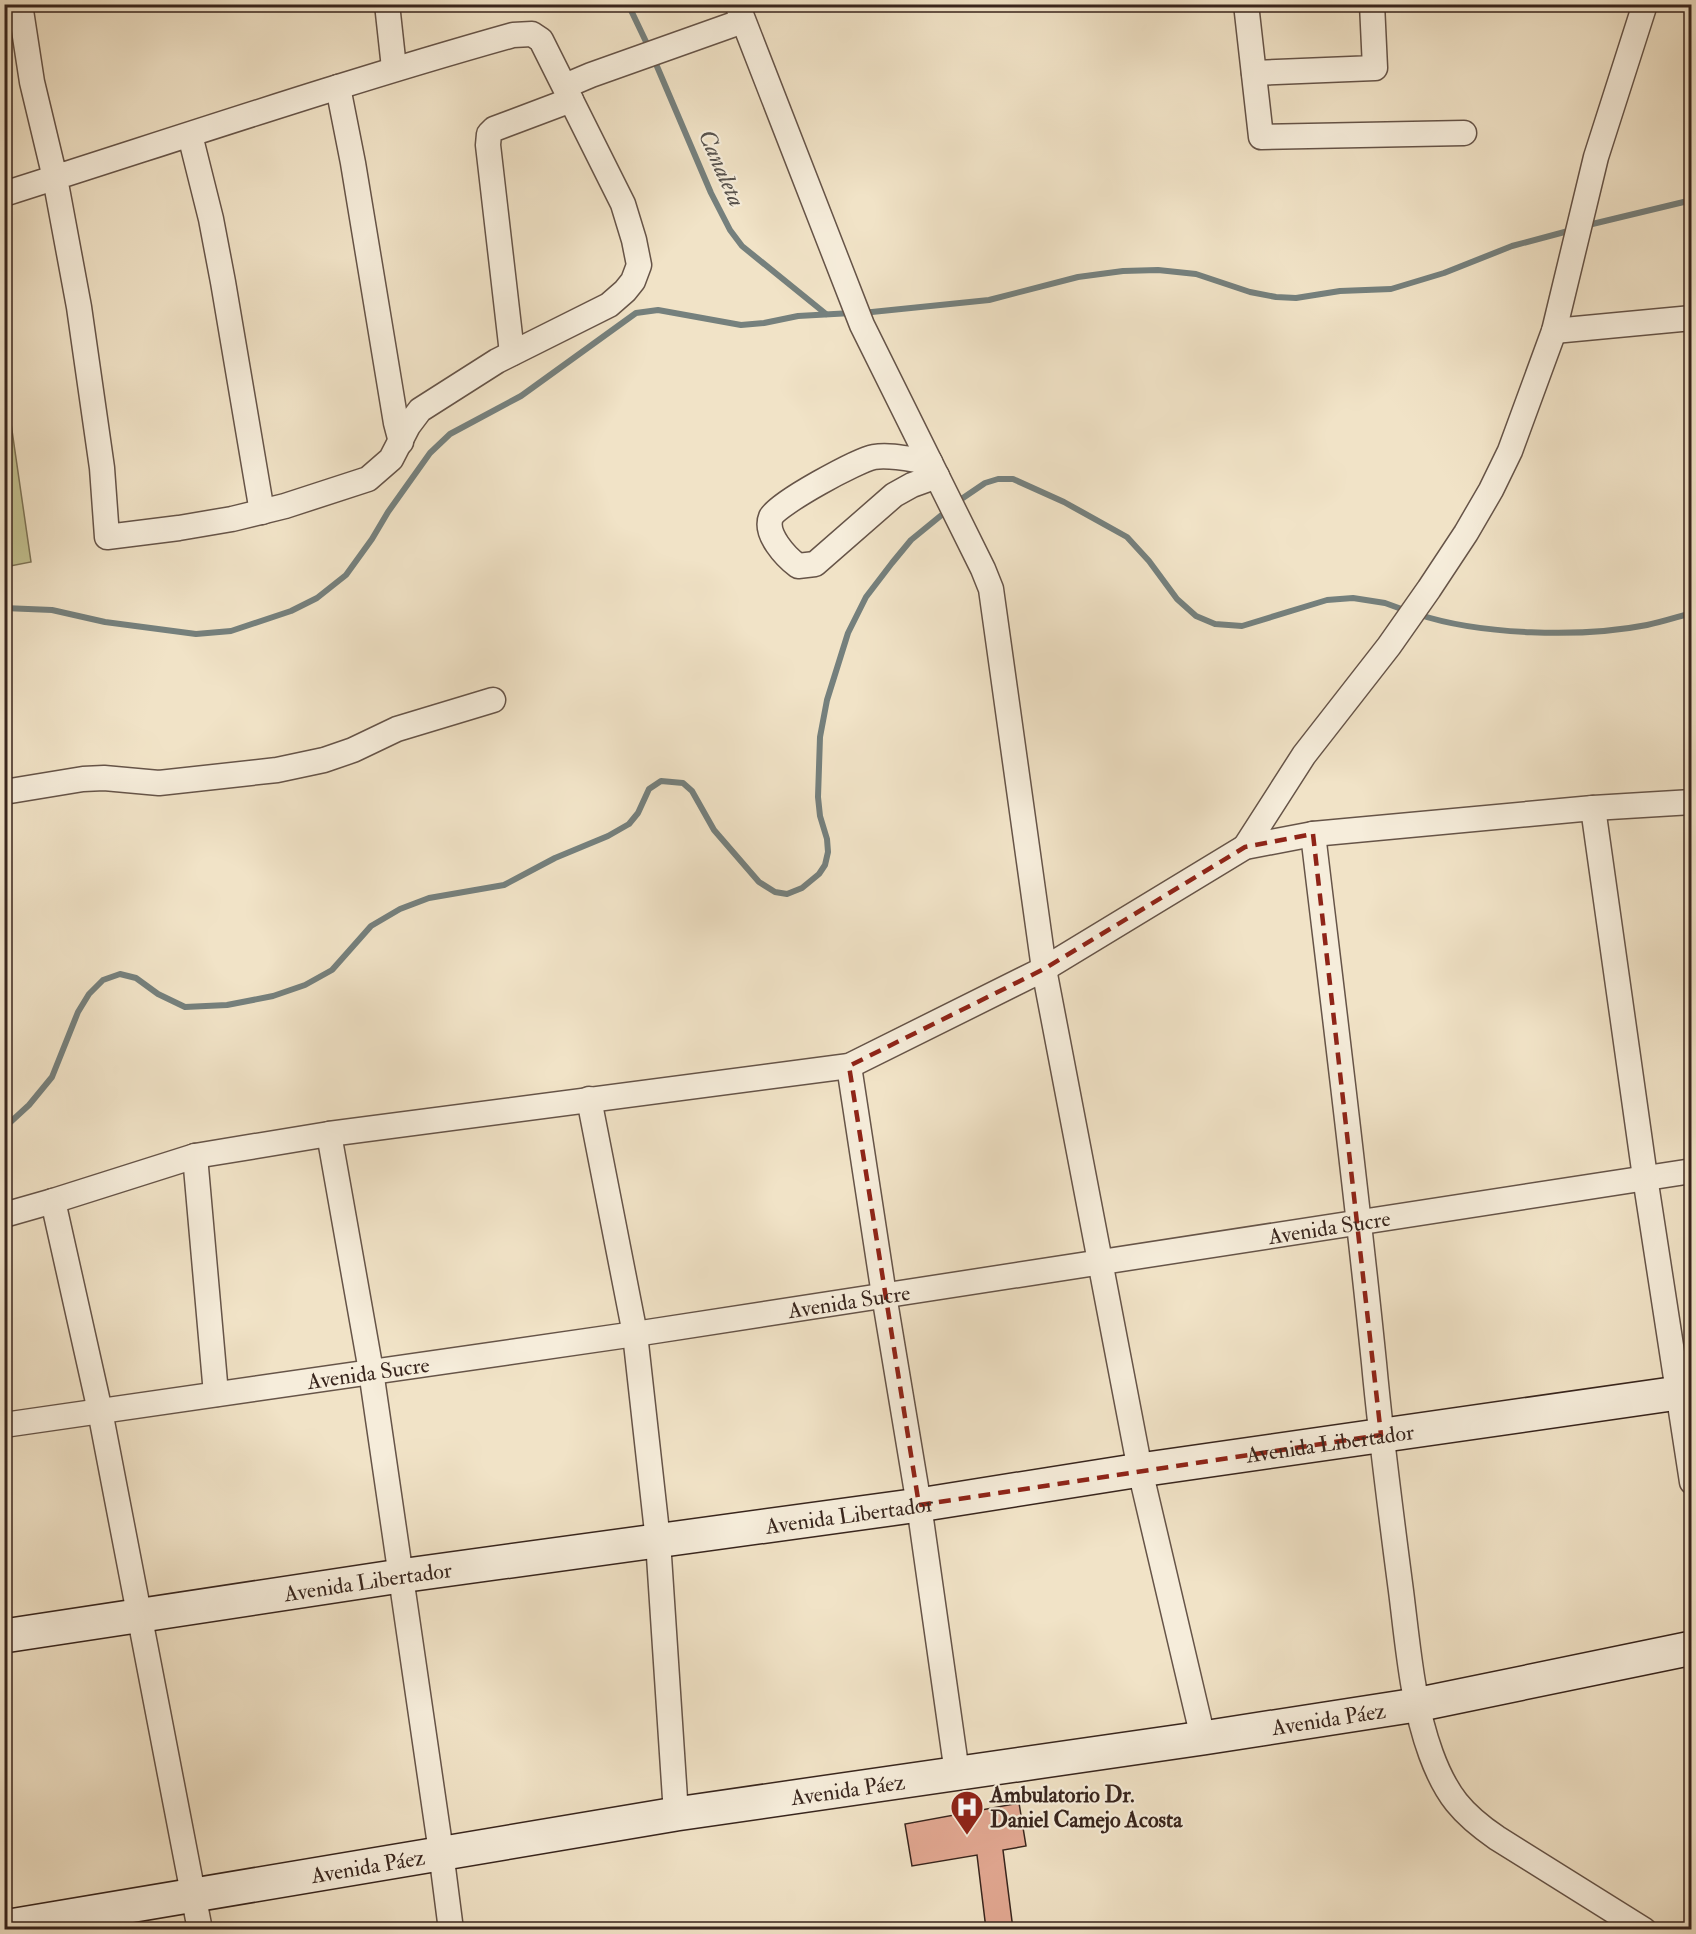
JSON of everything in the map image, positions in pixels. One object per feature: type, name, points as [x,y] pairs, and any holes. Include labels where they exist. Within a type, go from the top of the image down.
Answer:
[{"type":"main road","name":"Avenida Libertador","points":[[4,1636],[400,1576],[919,1505],[1140,1470],[1685,1391]]},
{"type":"main road","name":"Avenida Páez","points":[[4,1927],[676,1814],[1416,1705],[1692,1648]]},
{"type":"street","points":[[4,194],[55,178],[190,135],[394,68],[513,35],[532,34],[541,40],[623,204],[638,255],[638,271],[625,291],[609,305],[512,353],[420,410],[408,426],[391,459],[368,479],[342,489],[232,519],[107,537],[102,468],[80,307],[55,178],[32,82],[20,4]]},
{"type":"street","points":[[387,4],[394,68]]},
{"type":"street","points":[[1246,4],[1262,137],[1464,133]]},
{"type":"street","points":[[1254,73],[1375,68],[1372,4]]},
{"type":"street","points":[[1245,847],[1304,755],[1420,602],[1466,533],[1510,451],[1554,331],[1596,157],[1646,4]]},
{"type":"street","points":[[512,353],[488,145],[489,134],[568,93],[591,75],[740,13],[862,325],[991,589],[1044,969],[1140,1470],[1203,1738]]},
{"type":"street","points":[[338,87],[401,442]]},
{"type":"street","points":[[190,135],[211,219],[262,512]]},
{"type":"street","points":[[1554,331],[1692,318]]},
{"type":"street","points":[[876,456],[933,469],[894,495],[815,564],[798,566],[790,560],[775,540],[770,528],[771,517],[777,509],[863,460],[876,456]]},
{"type":"street","points":[[4,792],[82,779],[104,778],[159,783],[278,770],[324,760],[353,750],[397,729],[493,700]]},
{"type":"street","points":[[4,1215],[195,1156],[329,1134],[849,1066],[1044,969],[1245,847],[1313,834],[1593,808],[1692,802]]},
{"type":"street","points":[[1593,808],[1645,1177],[1685,1391],[1692,1482]]},
{"type":"street","points":[[1313,834],[1360,1221],[1381,1435],[1416,1705],[1431,1755],[1445,1786],[1459,1808],[1474,1823],[1637,1928]]},
{"type":"street","points":[[849,1066],[919,1505],[957,1773]]},
{"type":"street","points":[[590,1099],[634,1334],[658,1541],[676,1814]]},
{"type":"street","points":[[329,1134],[371,1371],[451,1929]]},
{"type":"street","points":[[195,1156],[216,1394]]},
{"type":"street","name":"Avenida Sucre","points":[[4,1425],[634,1334],[1692,1171]]},
{"type":"street","points":[[53,1201],[100,1411],[200,1929]]},
{"type":"highlighted area","points":[[1313,834],[1381,1435],[919,1505],[849,1066],[1044,969],[1245,847]]},
{"type":"shaded area","points":[[4,375],[31,562],[5,567],[4,567]]},
{"type":"building","points":[[1019,1803],[1026,1846],[1003,1850],[1013,1929],[986,1929],[977,1855],[912,1866],[905,1824]]},
{"type":"waterway","name":"Canaleta","points":[[628,4],[649,48]]},
{"type":"waterway","name":"Canaleta","points":[[653,57],[711,193],[730,230],[742,246],[826,314]]},
{"type":"waterway","points":[[1584,226],[1692,200]]},
{"type":"waterway","points":[[862,313],[989,300],[1078,277],[1123,271],[1158,270],[1196,274],[1250,292],[1276,297],[1296,298],[1340,291],[1391,289],[1444,273],[1512,246],[1572,230]]},
{"type":"waterway","points":[[4,608],[52,610],[105,622],[196,634],[231,631],[291,611],[317,598],[346,575],[430,453],[450,434],[521,396],[636,313],[658,310],[741,325],[798,316],[852,313]]},
{"type":"waterway","points":[[957,502],[985,483],[998,479],[1013,479],[1064,502],[1127,537],[1149,561],[1177,599],[1196,616],[1215,624],[1242,626],[1327,600],[1353,598],[1385,603],[1407,611]]},
{"type":"waterway","points":[[4,1128],[29,1105],[52,1077],[78,1012],[89,994],[103,980],[120,974],[136,978],[158,994],[185,1007],[227,1005],[273,996],[305,985],[332,970],[371,926],[400,909],[429,898],[504,885],[555,858],[608,836],[629,824],[638,813],[649,789],[661,781],[683,783],[692,791],[714,830],[759,882],[775,892],[787,894],[802,888],[819,874],[825,865],[828,852],[818,797],[820,737],[827,700],[848,633],[866,597],[892,563],[911,540],[949,509]]},
{"type":"waterway","points":[[1417,614],[1442,621],[1500,630],[1562,633],[1621,629],[1653,624],[1692,613]]},
{"type":"place","name":"Ambulatorio Dr. Daniel Camejo Acosta","points":[[967,1836]]}]
